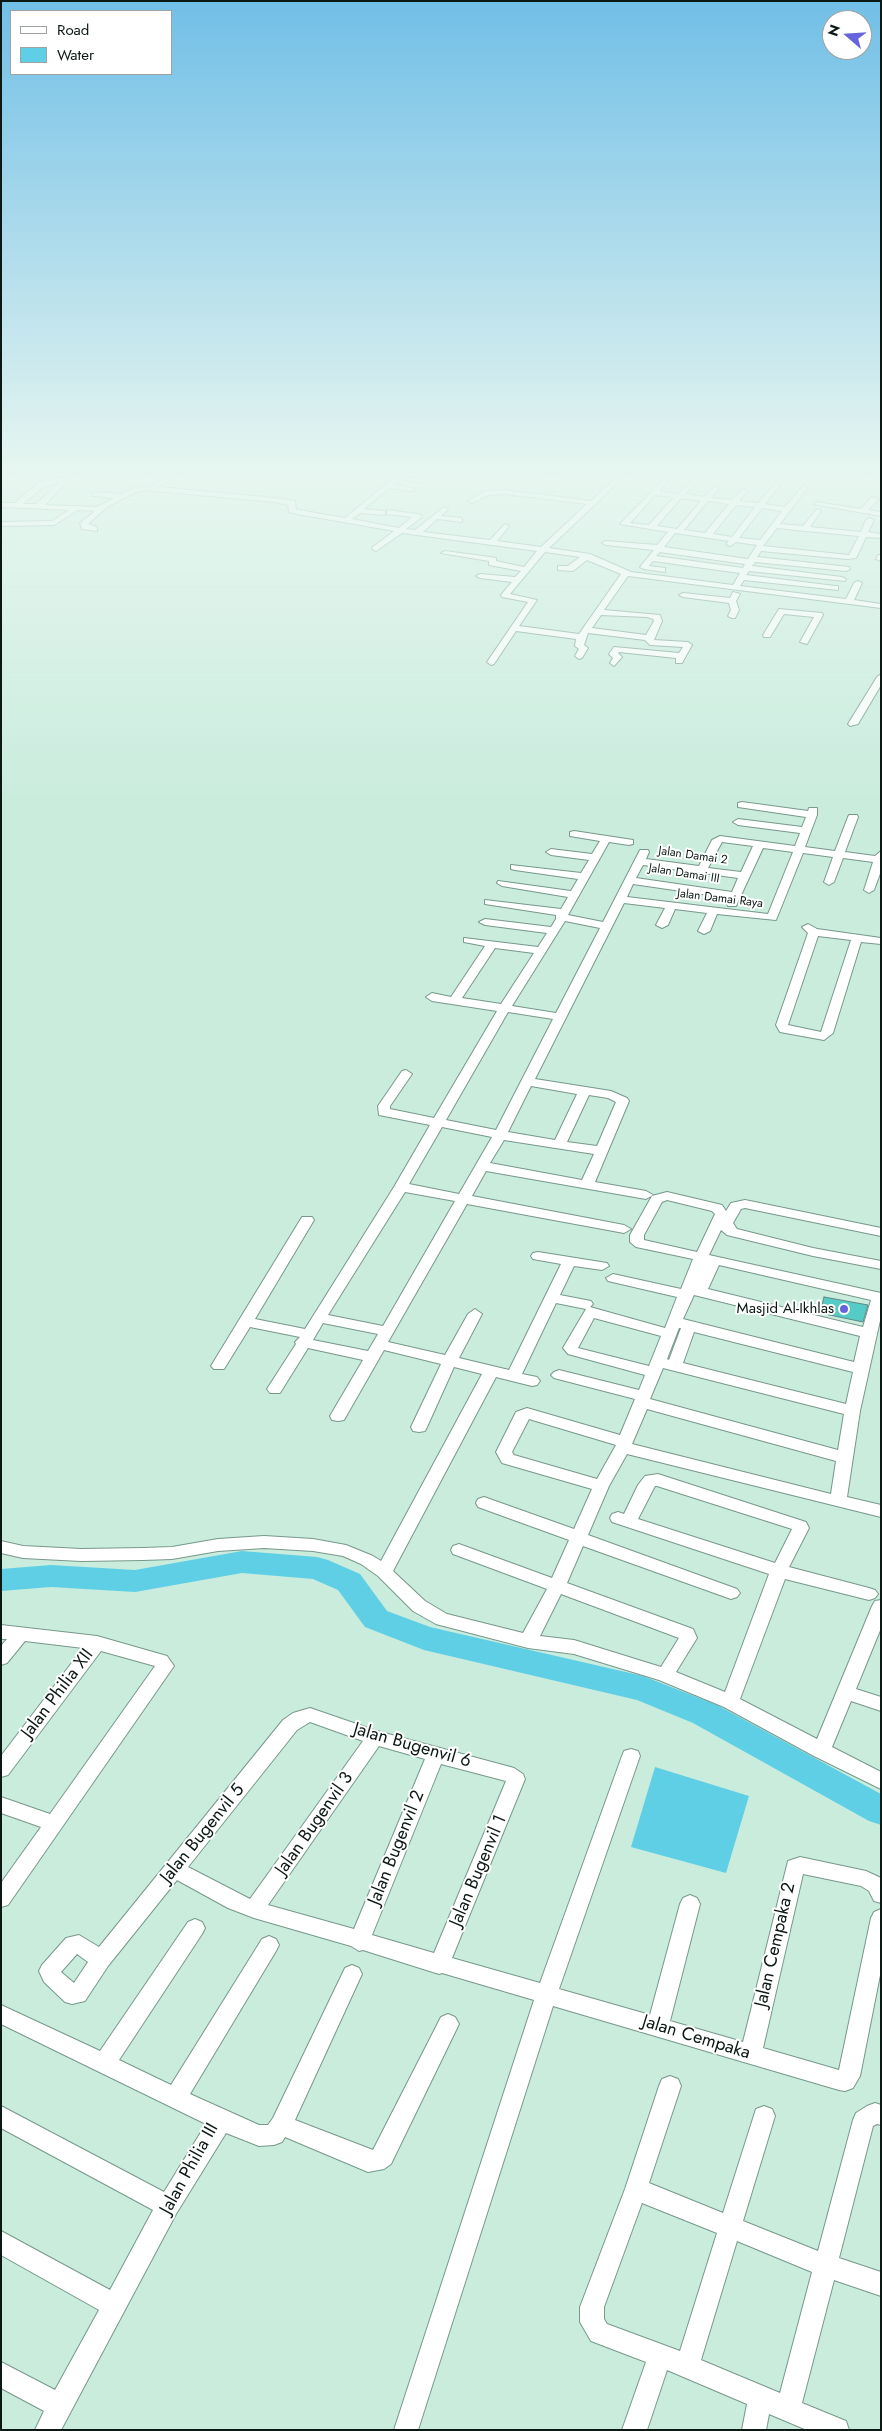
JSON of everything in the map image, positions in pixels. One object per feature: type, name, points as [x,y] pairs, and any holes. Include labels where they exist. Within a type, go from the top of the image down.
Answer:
[{"type":"street","points":[[491,662],[533,600],[505,595],[511,587]]},
{"type":"street","points":[[579,656],[584,648],[579,646],[585,633],[616,587]]},
{"type":"street","points":[[677,602],[688,587]]},
{"type":"street","points":[[732,616],[736,610],[732,601],[738,587]]},
{"type":"street","points":[[771,587],[784,594],[880,604]]},
{"type":"street","points":[[784,594],[788,587]]},
{"type":"street","points":[[830,587],[835,588]]},
{"type":"street","points":[[848,602],[856,587]]},
{"type":"street","points":[[683,595],[732,601]]},
{"type":"street","points":[[788,611],[798,596]]},
{"type":"street","points":[[767,635],[782,611],[819,615],[804,642]]},
{"type":"street","points":[[600,612],[657,617],[658,621],[649,638]]},
{"type":"street","points":[[513,628],[649,638],[650,642],[690,641],[680,659],[617,649],[613,654],[618,657],[614,663]]},
{"type":"street","points":[[853,724],[870,705],[881,677]]},
{"type":"street","points":[[742,805],[812,812],[799,848]]},
{"type":"street","points":[[829,882],[853,817]]},
{"type":"street","points":[[738,822],[806,831]]},
{"type":"street","points":[[574,834],[629,842]]},
{"type":"street","points":[[274,1389],[401,1186],[504,1009],[554,931],[606,839]]},
{"type":"street","points":[[702,870],[718,840],[880,858],[869,890]]},
{"type":"street","points":[[728,914],[743,876],[759,844]]},
{"type":"street","name":"Jalan Damai Raya","points":[[626,900],[772,918],[799,848]]},
{"type":"street","points":[[552,852],[595,858]]},
{"type":"street","name":"Jalan Damai 2","points":[[635,880],[647,858],[702,870],[743,876]]},
{"type":"street","points":[[515,867],[584,877]]},
{"type":"street","points":[[338,1416],[500,1135],[609,923],[626,900],[635,880]]},
{"type":"street","name":"Jalan Damai III","points":[[635,880],[735,896]]},
{"type":"street","points":[[502,884],[573,895]]},
{"type":"street","points":[[489,902],[609,923]]},
{"type":"street","points":[[662,925],[671,906]]},
{"type":"street","points":[[704,931],[713,912]]},
{"type":"street","points":[[485,922],[554,931]]},
{"type":"street","points":[[857,938],[827,1033],[824,1036],[817,1036],[784,1029],[782,1025],[811,929],[881,941]]},
{"type":"street","points":[[468,940],[541,951]]},
{"type":"street","points":[[455,1000],[492,944]]},
{"type":"street","points":[[432,997],[560,1017]]},
{"type":"street","points":[[406,1074],[384,1106],[384,1112],[500,1135],[601,1151]]},
{"type":"street","points":[[527,1082],[585,1090],[617,1097],[624,1101],[587,1184]]},
{"type":"street","points":[[559,1144],[585,1090]]},
{"type":"street","points":[[482,1166],[646,1195]]},
{"type":"street","points":[[401,1186],[624,1229]]},
{"type":"street","points":[[528,1641],[556,1588],[601,1486],[624,1445],[656,1367],[678,1327],[707,1259],[722,1214],[721,1210],[710,1206],[667,1196],[657,1199],[637,1234],[638,1242],[707,1259],[880,1298],[868,1333],[852,1411],[838,1502]]},
{"type":"street","points":[[881,1232],[745,1204],[736,1206],[726,1223],[726,1227],[732,1232],[813,1252],[881,1264]]},
{"type":"street","points":[[219,1366],[307,1220]]},
{"type":"street","points":[[538,1256],[602,1266]]},
{"type":"street","points":[[513,1377],[570,1262]]},
{"type":"street","points":[[612,1278],[692,1292],[868,1333]]},
{"type":"street","points":[[553,1298],[586,1304]]},
{"type":"street","points":[[852,1411],[674,1367],[656,1367],[573,1351],[570,1348],[590,1312],[678,1327],[862,1369]]},
{"type":"street","points":[[419,1427],[449,1362],[475,1314]]},
{"type":"street","points":[[319,1318],[379,1344],[532,1381]]},
{"type":"street","points":[[247,1322],[305,1338],[379,1344]]},
{"type":"street","points":[[674,1367],[678,1327]]},
{"type":"street","points":[[384,1572],[491,1372]]},
{"type":"street","points":[[560,1374],[846,1458]]},
{"type":"street","points":[[601,1486],[508,1459],[504,1452],[522,1416],[526,1413],[624,1445],[838,1502],[881,1511]]},
{"type":"street","points":[[730,1702],[779,1571],[801,1528],[797,1523],[658,1480],[651,1480],[623,1520],[779,1571],[875,1600],[846,1694],[821,1752]]},
{"type":"street","points":[[484,1503],[578,1539],[731,1593]]},
{"type":"street","points":[[1,1547],[23,1552],[81,1555],[143,1554],[172,1553],[218,1545],[264,1542],[313,1545],[346,1551],[367,1560],[384,1572],[419,1606],[442,1619],[528,1641],[574,1647],[665,1675],[730,1702],[821,1752],[881,1781]]},
{"type":"street","points":[[459,1550],[556,1588],[686,1634],[688,1638],[686,1643],[665,1675]]},
{"type":"street","points":[[1,1632],[97,1642],[161,1661],[165,1666],[1,1899]]},
{"type":"street","points":[[1,1658],[22,1633]]},
{"type":"street","name":"Jalan Philia XII","points":[[1,1770],[97,1642]]},
{"type":"street","points":[[846,1694],[881,1704]]},
{"type":"street","name":"Jalan Bugenvil 6","points":[[310,1715],[375,1738],[514,1776]]},
{"type":"street","name":"Jalan Bugenvil 5","points":[[102,1960],[290,1726],[299,1718],[310,1715]]},
{"type":"street","name":"Jalan Bugenvil 3","points":[[254,1909],[375,1738]]},
{"type":"street","name":"Jalan Bugenvil 2","points":[[359,1942],[436,1754]]},
{"type":"street","points":[[406,2430],[547,1993],[631,1756]]},
{"type":"street","name":"Jalan Bugenvil 1","points":[[439,1965],[516,1782],[514,1776]]},
{"type":"street","points":[[1,1805],[55,1824]]},
{"type":"street","name":"Jalan Cempaka 2","points":[[751,2055],[795,1867],[800,1865],[866,1879],[876,1885],[881,1895]]},
{"type":"street","name":"Jalan Cempaka","points":[[174,1869],[235,1902],[254,1909],[359,1942],[547,1993],[751,2055],[845,2081],[849,2076],[881,1918]]},
{"type":"street","points":[[658,2026],[690,1904]]},
{"type":"street","points":[[104,2064],[195,1928]]},
{"type":"street","points":[[175,2098],[269,1945]]},
{"type":"street","points":[[221,2120],[259,2136],[274,2135],[281,2125],[352,1974]]},
{"type":"street","name":"Jalan Philia III","points":[[1,2014],[221,2120],[168,2206],[47,2430]]},
{"type":"street","points":[[281,2125],[368,2161],[376,2161],[383,2156],[448,2024]]},
{"type":"street","points":[[670,2086],[636,2189],[592,2307],[592,2322],[599,2333],[660,2355],[837,2430]]},
{"type":"street","points":[[788,2409],[864,2120],[875,2113],[881,2114]]},
{"type":"street","points":[[1,2116],[168,2206]]},
{"type":"street","points":[[687,2367],[764,2116]]},
{"type":"street","points":[[636,2189],[729,2228],[827,2266],[881,2284]]},
{"type":"street","points":[[1,2242],[114,2306]]},
{"type":"street","points":[[634,2430],[660,2355]]},
{"type":"street","points":[[1,2374],[59,2406]]},
{"type":"street","points":[[754,2430],[760,2398]]},
{"type":"water","points":[[655,1767],[749,1796],[726,1873],[631,1847]]},
{"type":"building","name":"Masjid Al-Ikhlas","points":[[824,1297],[868,1305],[863,1322],[820,1313]]},
{"type":"waterway","points":[[1,1580],[51,1576],[135,1581],[242,1562],[317,1568],[349,1582],[376,1619],[424,1638],[643,1689],[705,1714],[881,1811]]},
{"type":"place","name":"Masjid Al-Ikhlas","points":[[844,1309]]}]
